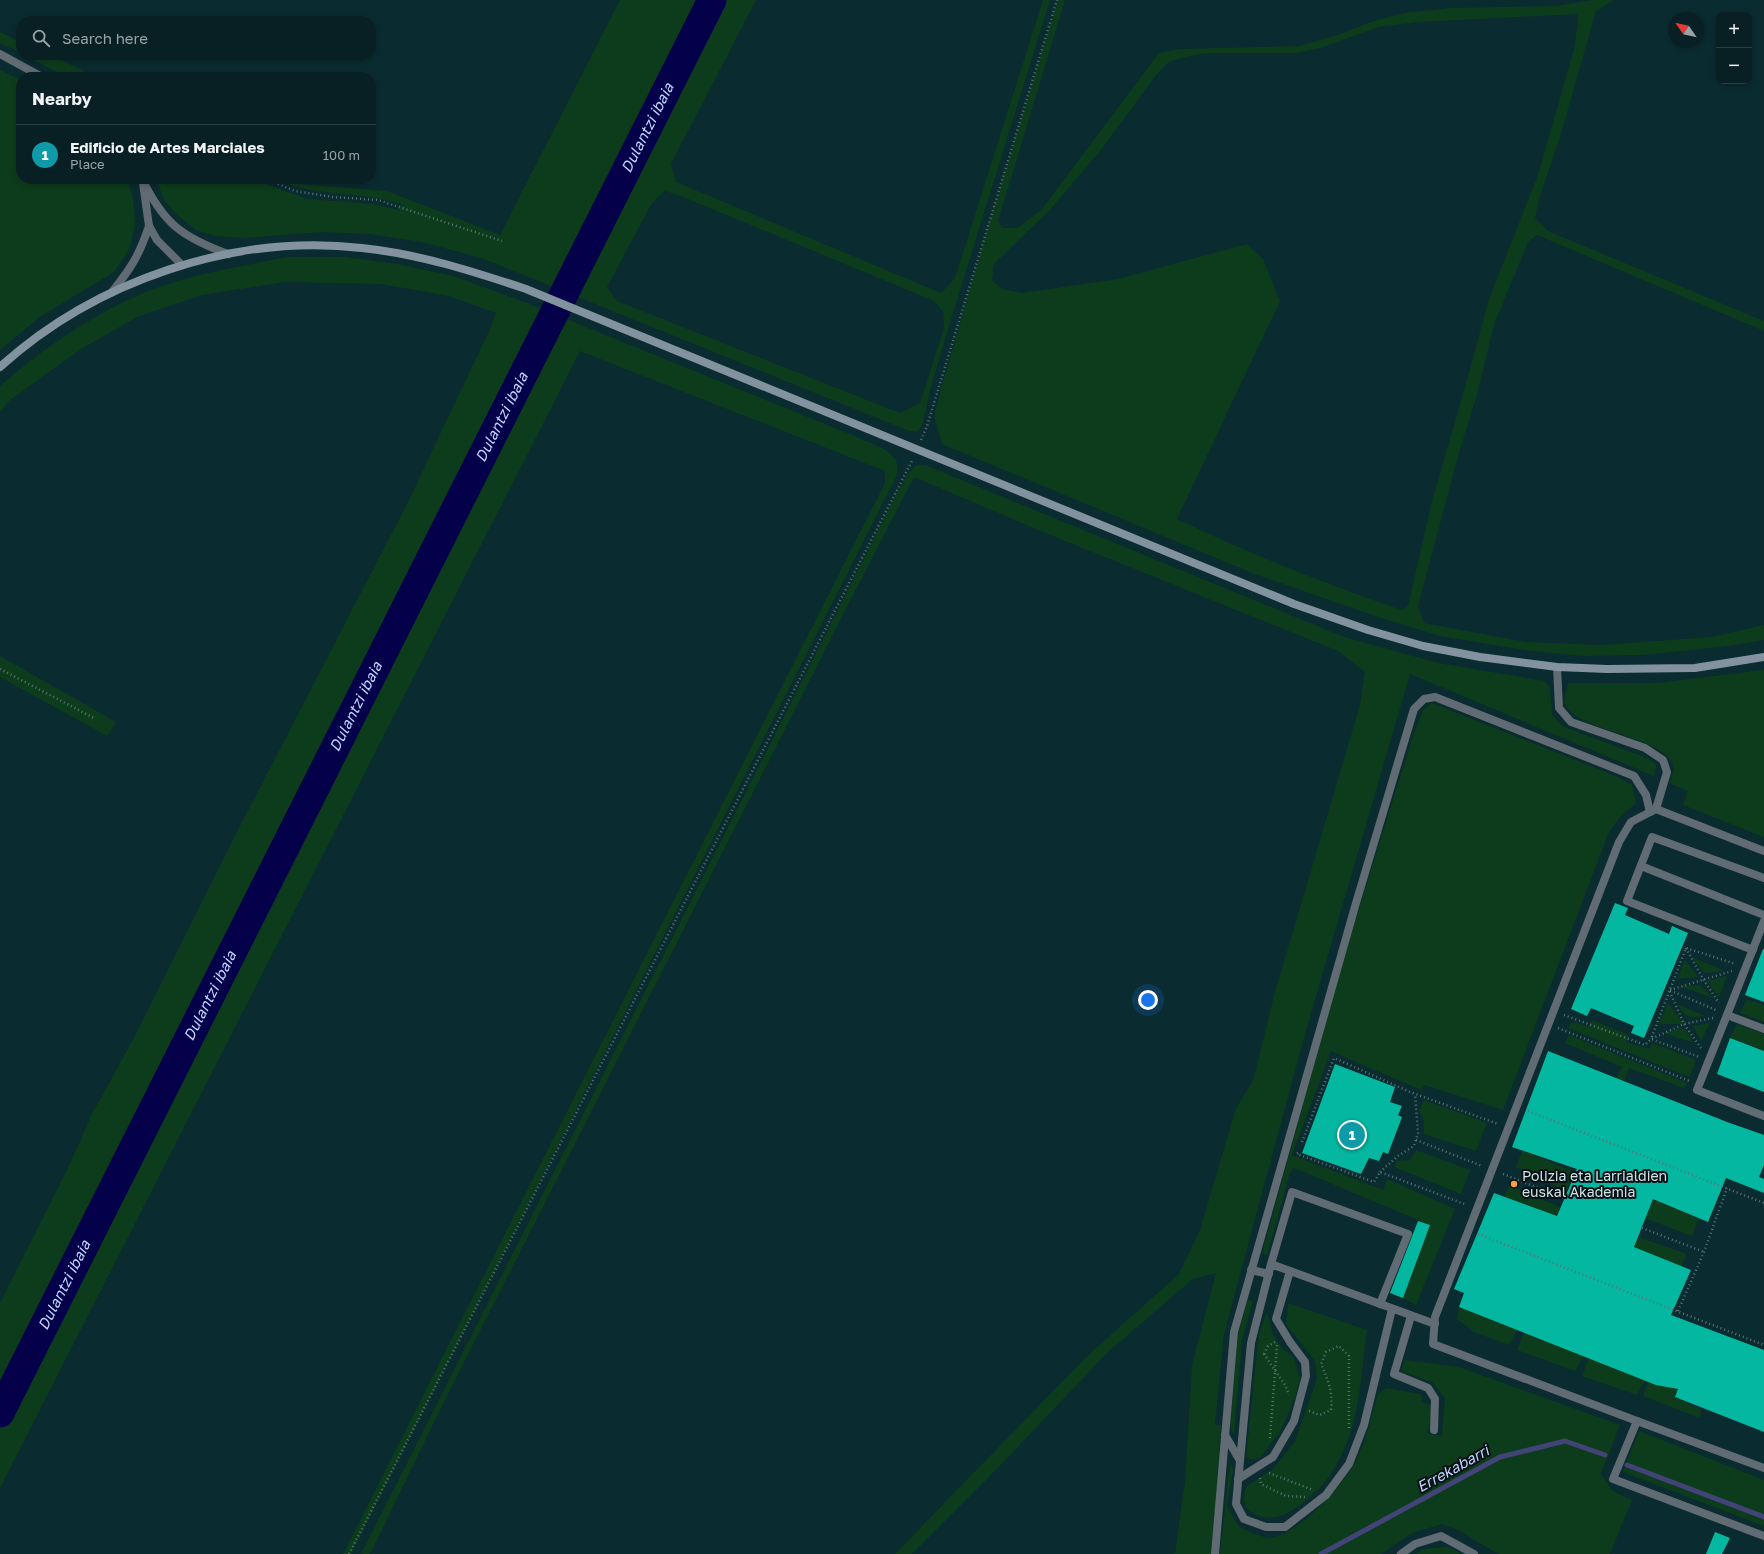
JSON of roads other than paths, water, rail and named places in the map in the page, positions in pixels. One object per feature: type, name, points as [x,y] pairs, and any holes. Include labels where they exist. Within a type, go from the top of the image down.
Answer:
[{"type":"main road","points":[[0,367],[44,332],[77,311],[112,292],[182,265],[228,254],[296,246],[317,245],[361,247],[403,253],[443,262],[526,289],[1294,604],[1368,630],[1423,646],[1480,657],[1557,667],[1607,669],[1695,668],[1764,657]]},
{"type":"street","points":[[0,54],[33,72]]},
{"type":"street","points":[[143,184],[149,226],[157,240],[182,265]]},
{"type":"street","points":[[144,184],[164,216],[184,235],[204,246],[228,254]]},
{"type":"street","points":[[112,292],[128,273],[138,256],[149,226]]},
{"type":"street","points":[[1557,667],[1559,708],[1571,722],[1645,748],[1663,760],[1667,772],[1653,810],[1631,822],[1619,842],[1435,1317],[1433,1344],[1637,1422],[1764,1468]]},
{"type":"street","points":[[1215,1554],[1234,1332],[1354,910],[1414,709],[1424,699],[1435,697],[1634,776],[1646,795],[1653,810],[1764,851]]},
{"type":"street","points":[[1753,950],[1627,901],[1652,837],[1764,878]]},
{"type":"street","points":[[1641,866],[1764,914]]},
{"type":"street","points":[[1764,921],[1696,1090],[1764,1116]]},
{"type":"street","points":[[1727,1015],[1764,1029]]},
{"type":"street","points":[[1380,1304],[1408,1234],[1292,1192],[1271,1264],[1251,1343],[1236,1504],[1244,1519],[1266,1527],[1285,1527],[1326,1495],[1349,1464],[1364,1425],[1392,1308]]},
{"type":"street","points":[[1271,1264],[1434,1324]]},
{"type":"street","points":[[1251,1270],[1269,1274]]},
{"type":"street","points":[[1238,1479],[1273,1457],[1294,1421],[1306,1376],[1305,1362],[1276,1319],[1290,1270]]},
{"type":"street","points":[[1411,1316],[1394,1374],[1428,1388],[1435,1399],[1434,1430]]},
{"type":"street","points":[[1637,1422],[1613,1479],[1764,1536]]},
{"type":"street","points":[[1225,1435],[1239,1459]]},
{"type":"street","points":[[1401,1554],[1415,1544],[1441,1536],[1474,1554]]},
{"type":"waterway","name":"Dulantzi ibaia","points":[[0,1413],[712,0]]},
{"type":"waterway","name":"Errekabarri","points":[[1321,1554],[1500,1457],[1565,1441],[1605,1455]]},
{"type":"waterway","name":"Errekabarri","points":[[1627,1465],[1764,1517]]},
{"type":"place","name":"Edificio de Artes Marciales","points":[[1352,1135]]},
{"type":"place","name":"Polizia eta Larrialdien euskal Akademia","points":[[1514,1184]]}]
